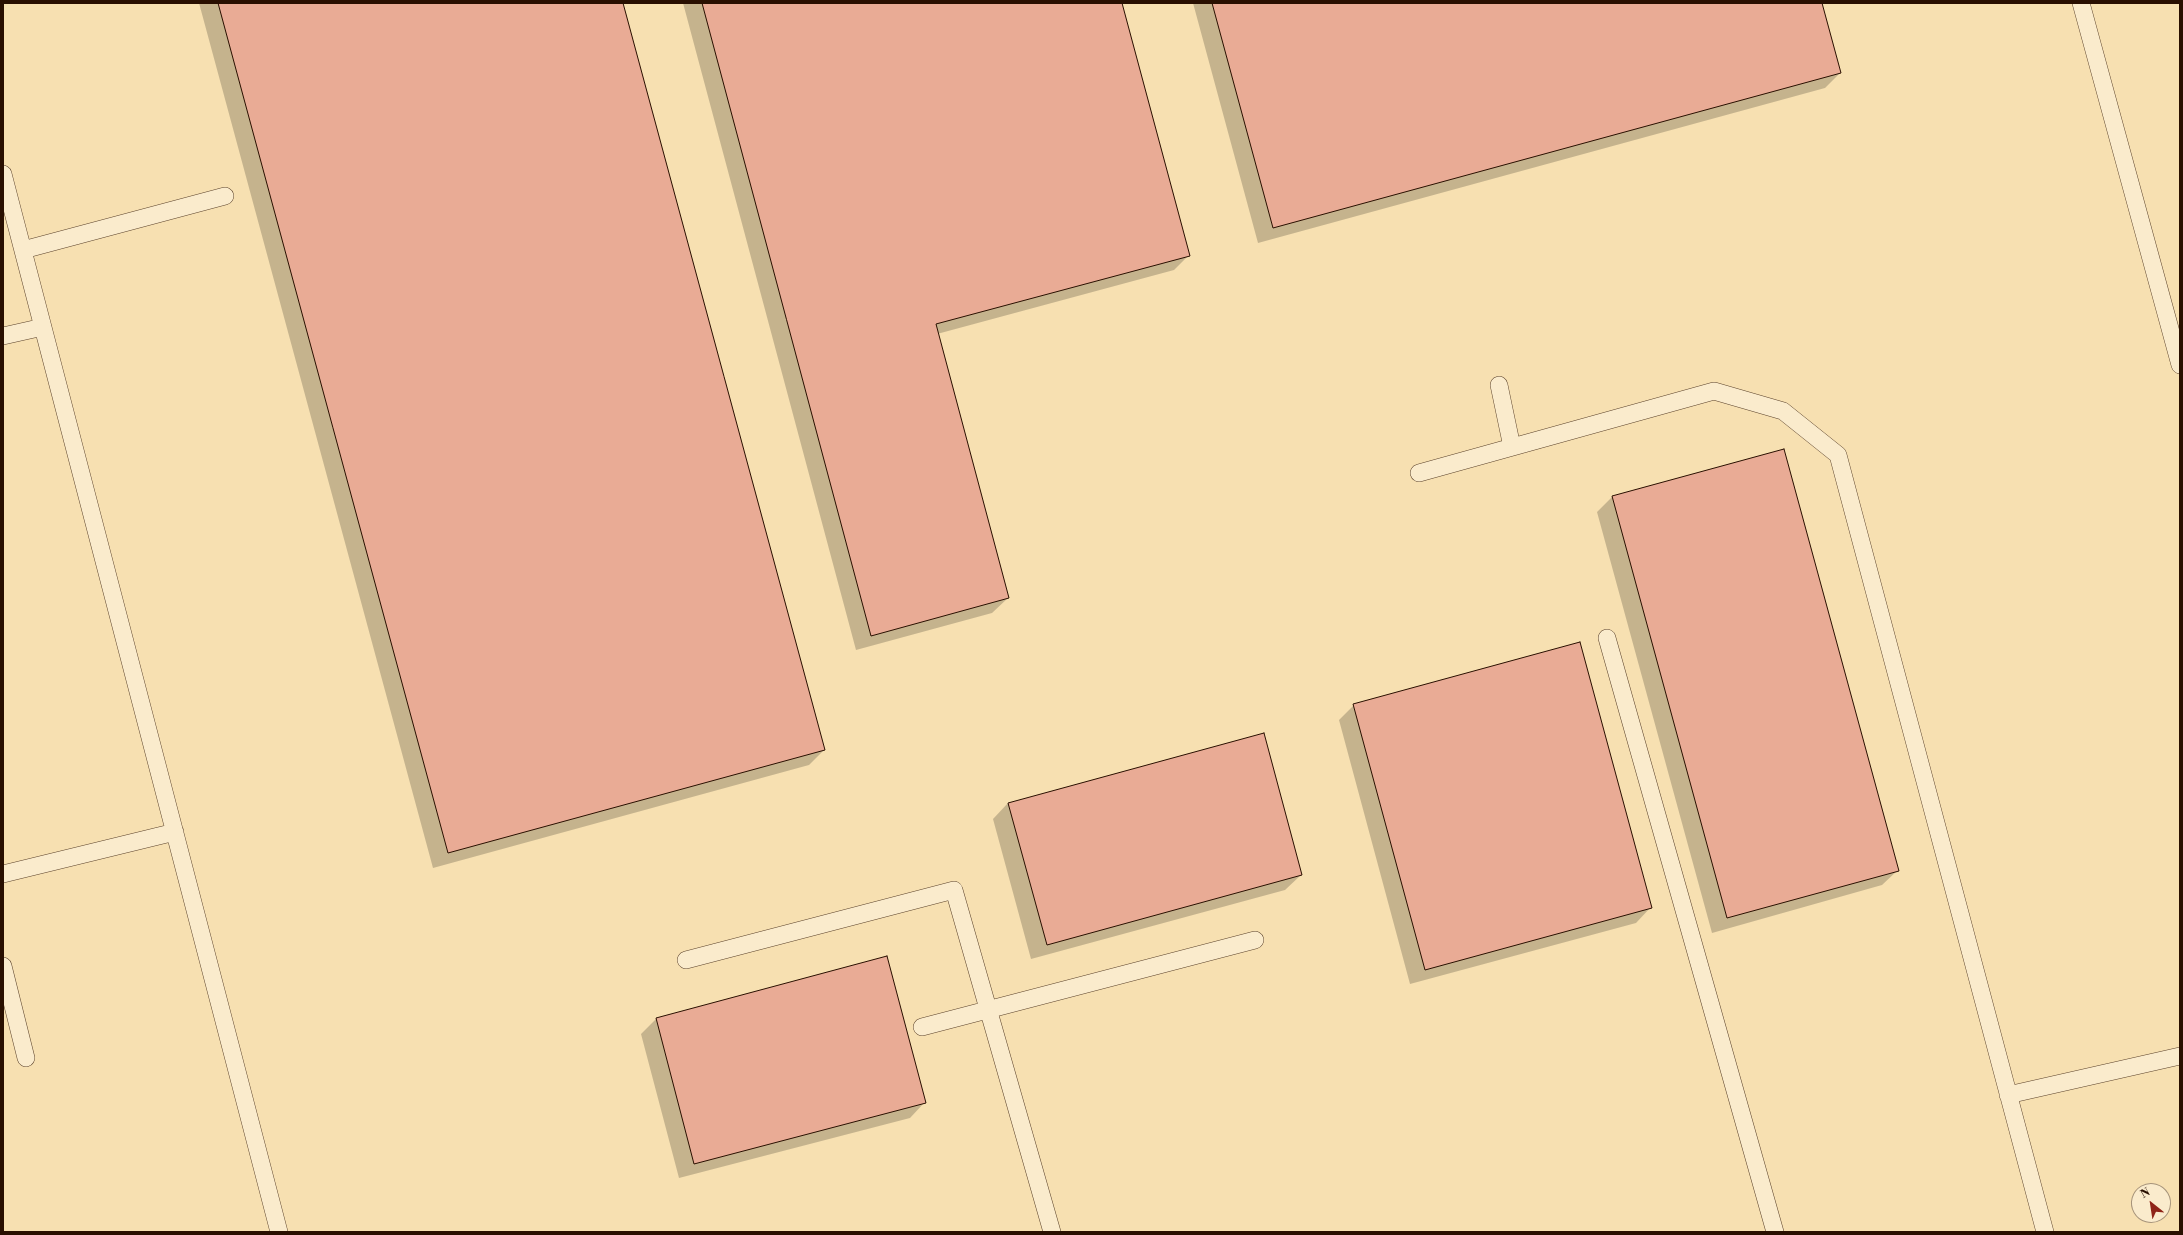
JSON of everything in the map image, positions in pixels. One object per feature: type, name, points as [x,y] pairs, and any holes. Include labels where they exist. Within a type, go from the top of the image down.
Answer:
[{"type":"lane","points":[[2080,3],[2180,365]]},
{"type":"lane","points":[[3,174],[6,193],[23,250],[279,1232]]},
{"type":"lane","points":[[23,250],[225,196]]},
{"type":"lane","points":[[3,336],[43,327]]},
{"type":"lane","points":[[1498,385],[1512,447]]},
{"type":"lane","points":[[1420,473],[1714,391],[1783,411],[1838,455],[2045,1232]]},
{"type":"lane","points":[[1607,638],[1776,1232]]},
{"type":"lane","points":[[3,874],[175,832]]},
{"type":"lane","points":[[686,960],[954,890],[1052,1232]]},
{"type":"lane","points":[[922,1027],[1255,940]]},
{"type":"lane","points":[[3,966],[26,1058]]},
{"type":"lane","points":[[2008,1095],[2180,1056]]},
{"type":"building","points":[[218,3],[623,3],[825,750],[448,853]]},
{"type":"building","points":[[702,3],[1122,3],[1190,256],[936,324],[1009,598],[871,636]]},
{"type":"building","points":[[1212,3],[1822,3],[1841,73],[1273,228]]},
{"type":"building","points":[[1784,449],[1899,871],[1727,918],[1612,496]]},
{"type":"building","points":[[1580,642],[1652,908],[1425,970],[1353,704]]},
{"type":"building","points":[[1264,733],[1302,875],[1047,945],[1008,803]]},
{"type":"building","points":[[887,956],[926,1103],[694,1164],[656,1018]]}]
